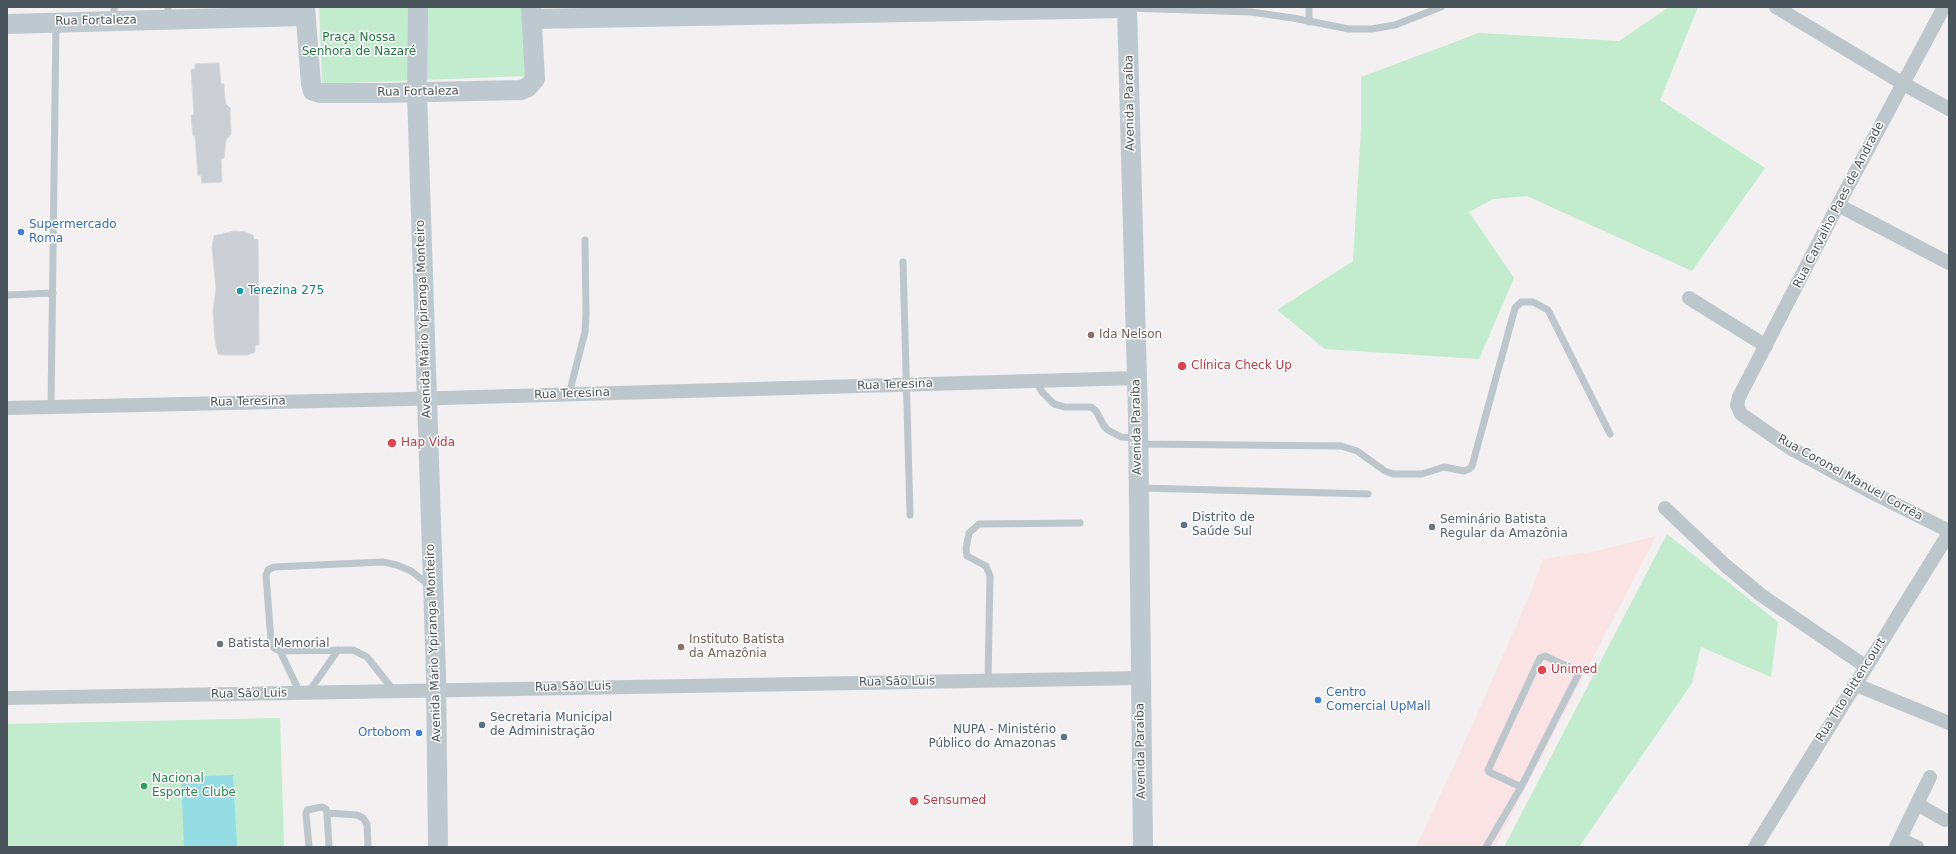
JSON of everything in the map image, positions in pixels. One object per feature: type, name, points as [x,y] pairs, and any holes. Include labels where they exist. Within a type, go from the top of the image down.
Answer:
[{"type":"main road","name":"Avenida Mário Ypiranga Monteiro","points":[[418,7],[417,93],[436,690],[438,847]]},
{"type":"main road","name":"Rua Fortaleza","points":[[7,24],[56,22],[114,14],[168,13],[232,15],[305,12],[311,84],[313,91],[320,93],[417,93],[521,90],[528,87],[535,79],[532,13],[1072,7],[1127,8]]},
{"type":"main road","name":"Avenida Paraíba","points":[[1127,8],[1136,378],[1143,847]]},
{"type":"street","points":[[1776,7],[1902,83],[1949,109]]},
{"type":"street","name":"Rua Carvalho Paes de Andrade","points":[[1737,405],[1739,397],[1838,205],[1944,7]]},
{"type":"street","points":[[1838,205],[1949,263]]},
{"type":"street","points":[[1689,298],[1766,346]]},
{"type":"street","name":"Rua Teresina","points":[[7,408],[1136,378]]},
{"type":"street","name":"Rua Coronel Manuel Corrêa","points":[[1737,405],[1741,414],[1790,448],[1949,532]]},
{"type":"street","points":[[1665,508],[1725,565],[1761,595],[1865,666]]},
{"type":"street","name":"Rua Tito Bittencourt","points":[[1755,847],[1865,666],[1949,532]]},
{"type":"street","name":"Rua São Luis","points":[[7,698],[1140,678]]},
{"type":"street","points":[[1854,684],[1949,723]]},
{"type":"street","points":[[1917,847],[1898,843],[1930,777]]},
{"type":"street","points":[[1917,804],[1945,820]]},
{"type":"lane","points":[[1309,7],[1309,22]]},
{"type":"lane","points":[[1127,8],[1228,9],[1272,14],[1349,29],[1371,30],[1395,25],[1441,7]]},
{"type":"lane","points":[[51,406],[56,22]]},
{"type":"lane","points":[[568,394],[581,349],[586,320],[585,240]]},
{"type":"lane","points":[[903,262],[910,515]]},
{"type":"lane","points":[[7,295],[53,293]]},
{"type":"lane","points":[[1036,381],[1042,392],[1054,404],[1065,407],[1091,407],[1108,430],[1121,437],[1137,441],[1341,446],[1357,451],[1385,472],[1393,474],[1422,474],[1444,466],[1464,471],[1472,466],[1515,308],[1521,302],[1533,302],[1548,310],[1610,434]]},
{"type":"lane","points":[[1138,488],[1368,494]]},
{"type":"lane","points":[[988,680],[990,576],[986,566],[967,556],[966,548],[970,533],[979,524],[1080,523]]},
{"type":"lane","points":[[394,691],[367,658],[353,650],[280,651],[274,648],[271,641],[266,576],[268,570],[274,567],[383,562],[411,571],[433,588]]},
{"type":"lane","points":[[280,651],[304,693],[338,650]]},
{"type":"lane","points":[[1486,847],[1521,787],[1578,675],[1577,672],[1545,656],[1540,658],[1488,770],[1489,772],[1521,787]]},
{"type":"lane","points":[[309,847],[306,814],[307,810],[322,807],[326,809],[327,813],[329,847]]},
{"type":"lane","points":[[327,813],[357,815],[363,818],[367,824],[368,847]]},
{"type":"shaded area","name":"Unimed","points":[[1656,536],[1495,847],[1416,847],[1460,753],[1533,587],[1543,559],[1597,551]]},
{"type":"green space","name":"Praça Nossa Senhora de Nazaré","points":[[319,7],[522,7],[525,76],[322,84]]},
{"type":"green space","points":[[1669,7],[1698,7],[1660,100],[1765,168],[1692,271],[1527,196],[1493,199],[1469,212],[1514,278],[1479,359],[1325,349],[1277,310],[1353,261],[1361,129],[1361,77],[1479,33],[1619,41]]},
{"type":"green space","points":[[1667,534],[1778,622],[1771,677],[1701,647],[1692,683],[1579,847],[1504,847]]},
{"type":"green space","name":"Nacional Esporte Clube","points":[[280,718],[284,847],[7,847],[7,724]]},
{"type":"water","points":[[233,775],[237,847],[184,847],[181,777]]},
{"type":"building","points":[[219,63],[221,84],[224,84],[226,104],[230,108],[231,134],[226,140],[224,158],[221,159],[222,182],[202,183],[201,175],[198,176],[195,135],[193,136],[191,115],[194,115],[191,70],[195,69],[195,64]]},
{"type":"building","name":"Terezina 275","points":[[234,231],[245,232],[253,235],[254,239],[258,240],[259,345],[255,345],[255,352],[248,355],[218,354],[215,340],[213,311],[216,288],[212,247],[214,236]]},
{"type":"place","name":"Supermercado Roma","points":[[21,232]]},
{"type":"place","name":"Terezina 275","points":[[240,291]]},
{"type":"place","name":"Ida Nelson","points":[[1091,335]]},
{"type":"place","name":"Clínica Check Up","points":[[1182,366]]},
{"type":"place","name":"Hap Vida","points":[[392,443]]},
{"type":"place","name":"Distrito de Saúde Sul","points":[[1184,525]]},
{"type":"place","name":"Seminário Batista Regular da Amazônia","points":[[1432,527]]},
{"type":"place","name":"Batista Memorial","points":[[220,644]]},
{"type":"place","name":"Instituto Batista da Amazônia","points":[[681,647]]},
{"type":"place","name":"Unimed","points":[[1542,670]]},
{"type":"place","name":"Centro Comercial UpMall","points":[[1318,700]]},
{"type":"place","name":"Secretaria Municipal de Administração","points":[[482,725]]},
{"type":"place","name":"Ortobom","points":[[419,733]]},
{"type":"place","name":"NUPA - Ministério Público do Amazonas","points":[[1064,737]]},
{"type":"place","name":"Nacional Esporte Clube","points":[[144,786]]},
{"type":"place","name":"Sensumed","points":[[914,801]]}]
